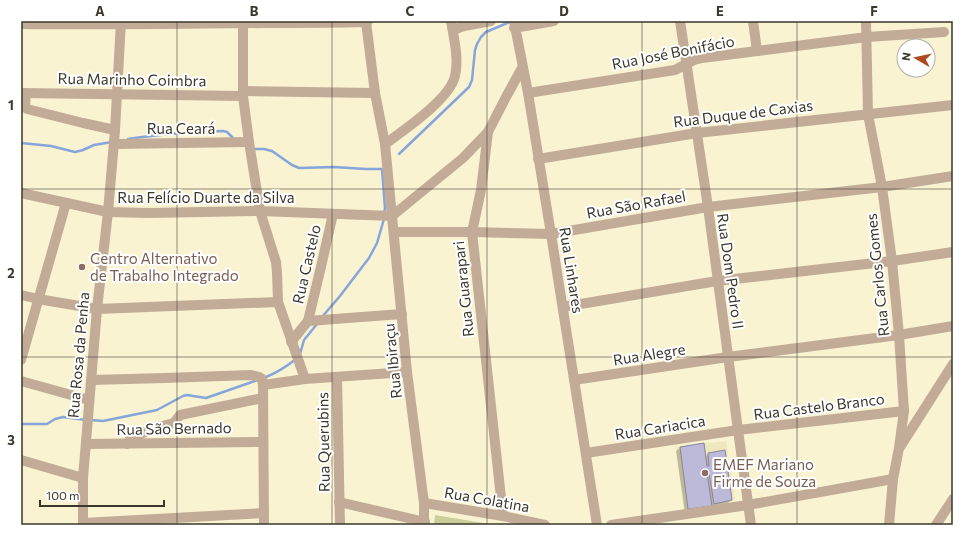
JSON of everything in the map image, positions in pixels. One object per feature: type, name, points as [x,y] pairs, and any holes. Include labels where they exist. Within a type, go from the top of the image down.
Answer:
[{"type":"street","points":[[386,144],[413,124],[441,100],[451,88],[455,78],[456,69],[452,26],[464,26],[491,21]]},
{"type":"street","points":[[514,24],[554,21]]},
{"type":"street","name":"Rua Dom Pedro II","points":[[680,21],[708,207],[717,281],[752,525]]},
{"type":"street","points":[[753,21],[757,51]]},
{"type":"street","name":"Rua Carlos Gomes","points":[[866,21],[868,114],[882,187],[892,261],[904,411],[893,479],[890,525]]},
{"type":"street","points":[[21,24],[243,22],[326,24],[366,22]]},
{"type":"street","name":"Rua Querubins","points":[[243,22],[243,93],[249,142],[260,211],[276,262],[278,302],[305,379],[337,377],[340,525]]},
{"type":"street","name":"Rua Ibiraçu","points":[[366,22],[375,94],[386,144],[407,372],[424,503],[424,523]]},
{"type":"street","name":"Rua Rosa da Penha","points":[[83,524],[83,478],[97,309],[114,144],[121,23]]},
{"type":"street","name":"Rua Linhares","points":[[514,24],[528,93],[597,525]]},
{"type":"street","name":"Rua José Bonifácio","points":[[528,93],[675,70],[694,60],[702,58],[867,37],[944,32]]},
{"type":"street","name":"Rua Guarapari","points":[[503,516],[472,232],[481,190],[488,132],[522,68]]},
{"type":"street","points":[[24,93],[26,109],[115,130]]},
{"type":"street","name":"Rua Marinho Coimbra","points":[[24,93],[375,94]]},
{"type":"street","name":"Rua Duque de Caxias","points":[[538,159],[697,133],[953,105]]},
{"type":"street","points":[[392,216],[463,158],[488,132]]},
{"type":"street","name":"Rua Ceará","points":[[114,144],[249,142]]},
{"type":"street","name":"Rua São Rafael","points":[[394,232],[551,234],[708,207],[882,187],[953,176]]},
{"type":"street","name":"Rua Felício Duarte da Silva","points":[[21,193],[108,212],[149,213],[260,211],[392,216]]},
{"type":"street","points":[[21,360],[66,203]]},
{"type":"street","name":"Rua Castelo","points":[[308,321],[333,214]]},
{"type":"street","points":[[563,307],[717,281],[892,261],[953,252]]},
{"type":"street","points":[[21,295],[97,309],[278,302]]},
{"type":"street","points":[[291,342],[308,321],[402,314]]},
{"type":"street","name":"Rua Alegre","points":[[574,380],[728,357],[899,335],[953,326]]},
{"type":"street","points":[[899,448],[953,364]]},
{"type":"street","points":[[337,377],[407,372]]},
{"type":"street","points":[[91,380],[259,376],[263,382],[264,525]]},
{"type":"street","points":[[263,382],[305,379]]},
{"type":"street","points":[[21,381],[89,400]]},
{"type":"street","points":[[127,444],[130,439],[154,428],[174,423],[180,415],[263,398]]},
{"type":"street","name":"Rua Castelo Branco","points":[[738,430],[904,411]]},
{"type":"street","name":"Rua Cariacica","points":[[586,453],[738,430]]},
{"type":"street","name":"Rua São Bernado","points":[[86,444],[263,442]]},
{"type":"street","points":[[21,460],[83,478]]},
{"type":"street","points":[[611,525],[748,505],[893,479]]},
{"type":"street","points":[[936,525],[953,499]]},
{"type":"street","points":[[339,502],[424,523]]},
{"type":"street","name":"Rua Colatina","points":[[424,503],[503,516],[545,525]]},
{"type":"street","points":[[83,524],[264,513]]},
{"type":"shaded area","name":"EMEF Mariano Firme de Souza","points":[[726,441],[735,499],[732,502],[684,510],[676,447]]},
{"type":"green space","points":[[435,515],[495,525],[434,525]]},
{"type":"building","name":"EMEF Mariano Firme de Souza","points":[[704,443],[707,466],[709,466],[708,453],[725,450],[732,500],[714,504],[709,473],[707,473],[712,506],[688,509],[680,447]]},
{"type":"waterway","points":[[399,154],[469,87],[472,80],[475,50],[481,37],[486,32],[510,22]]},
{"type":"waterway","points":[[128,139],[223,131],[227,132],[234,139]]},
{"type":"waterway","points":[[21,143],[51,146],[75,152],[94,145],[112,142]]},
{"type":"waterway","points":[[253,149],[272,151],[299,168],[334,167],[382,169]]},
{"type":"waterway","points":[[382,169],[385,208],[384,214]]},
{"type":"waterway","points":[[322,317],[369,258],[377,243],[384,219]]},
{"type":"waterway","points":[[300,354],[304,340],[317,324]]},
{"type":"waterway","points":[[264,378],[281,370],[296,359]]},
{"type":"waterway","points":[[91,420],[103,421],[157,410],[183,396],[187,395],[206,398],[258,380]]},
{"type":"waterway","points":[[21,424],[47,424],[55,419],[63,417],[86,420]]},
{"type":"place","name":"Centro Alternativo de Trabalho Integrado","points":[[82,267]]},
{"type":"place","name":"EMEF Mariano Firme de Souza","points":[[705,473]]}]
